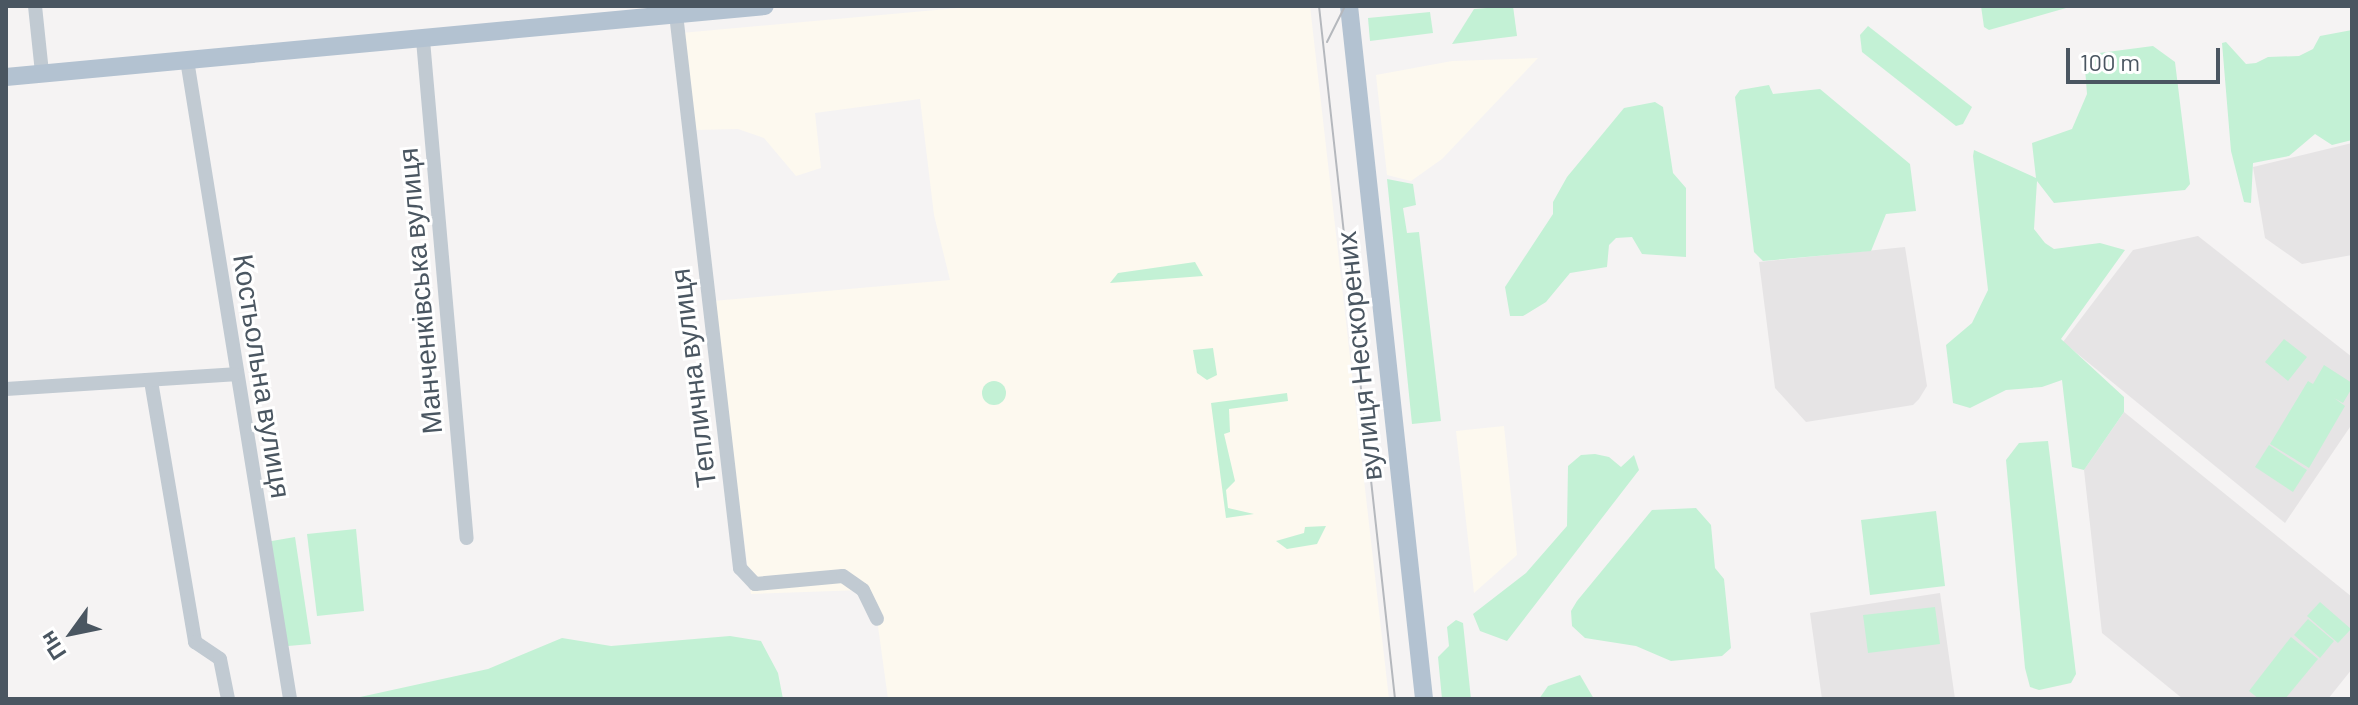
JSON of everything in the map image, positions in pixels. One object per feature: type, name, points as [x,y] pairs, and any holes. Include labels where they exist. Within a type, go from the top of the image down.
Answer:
[{"type":"main road","points":[[6,77],[765,6]]},
{"type":"main road","name":"вулиця Нескорених","points":[[1349,6],[1424,699]]},
{"type":"street","points":[[35,6],[42,73]]},
{"type":"street","name":"Теплична вулиця","points":[[676,14],[740,568],[755,584],[843,576],[863,590],[877,619]]},
{"type":"street","name":"Манченківська вулиця","points":[[423,40],[467,538]]},
{"type":"street","name":"Костьольна вулиця","points":[[187,60],[235,374],[290,699]]},
{"type":"street","points":[[6,389],[235,374]]},
{"type":"street","points":[[151,381],[195,642],[220,659],[228,699]]},
{"type":"shaded area","points":[[980,6],[1310,6],[1389,699],[888,699],[877,619],[863,590],[751,594],[713,301],[950,280],[934,215],[920,99],[815,113],[821,168],[796,176],[764,138],[738,129],[695,130],[681,33]]},
{"type":"shaded area","points":[[1538,58],[1442,159],[1411,181],[1387,175],[1376,75],[1452,61]]},
{"type":"shaded area","points":[[2352,143],[2352,255],[2302,264],[2265,238],[2253,167]]},
{"type":"shaded area","points":[[2198,236],[2352,357],[2352,424],[2285,523],[2063,342],[2133,250]]},
{"type":"shaded area","points":[[1905,247],[1927,386],[1913,405],[1806,422],[1775,388],[1759,262]]},
{"type":"shaded area","points":[[2124,412],[2352,597],[2352,669],[2328,699],[2183,699],[2102,633],[2084,470]]},
{"type":"shaded area","points":[[1504,426],[1517,555],[1474,593],[1456,431]]},
{"type":"shaded area","points":[[1940,593],[1955,699],[1822,699],[1810,613]]},
{"type":"green space","points":[[1513,6],[1517,36],[1452,44],[1474,9]]},
{"type":"green space","points":[[1981,6],[2073,6],[1989,30],[1984,27]]},
{"type":"green space","points":[[1430,12],[1433,33],[1370,41],[1368,18]]},
{"type":"green space","points":[[1868,26],[1972,107],[1963,124],[1956,126],[1862,52],[1860,35]]},
{"type":"green space","points":[[2352,30],[2352,140],[2332,145],[2315,134],[2289,156],[2253,163],[2251,203],[2244,202],[2231,151],[2222,43],[2226,42],[2246,64],[2256,63],[2268,57],[2299,56],[2313,49],[2320,36]]},
{"type":"green space","points":[[2153,46],[2175,62],[2190,184],[2185,190],[2054,203],[2037,181],[2034,229],[2045,243],[2054,249],[2100,243],[2125,250],[2061,339],[2124,397],[2124,412],[2084,470],[2072,467],[2062,380],[2042,387],[2006,390],[1970,408],[1953,403],[1946,345],[1972,323],[1988,290],[1973,156],[1974,150],[2036,178],[2032,143],[2072,129],[2087,94],[2084,55]]},
{"type":"green space","points":[[1769,85],[1773,94],[1820,89],[1910,164],[1916,211],[1886,214],[1871,251],[1763,261],[1754,252],[1735,97],[1740,90]]},
{"type":"green space","points":[[1655,102],[1663,107],[1673,173],[1686,188],[1686,257],[1642,254],[1632,237],[1616,238],[1609,245],[1607,267],[1570,273],[1546,302],[1523,316],[1510,316],[1505,287],[1553,214],[1553,202],[1567,177],[1624,108]]},
{"type":"green space","points":[[1387,179],[1413,184],[1416,205],[1403,208],[1407,233],[1419,232],[1441,421],[1412,424]]},
{"type":"green space","points":[[1195,262],[1203,276],[1110,283],[1118,273]]},
{"type":"green space","points":[[2284,339],[2307,357],[2288,381],[2265,362]]},
{"type":"green space","points":[[1213,348],[1217,375],[1207,380],[1197,373],[1193,350]]},
{"type":"green space","points":[[2324,365],[2352,383],[2352,388],[2343,403],[2334,398],[2345,406],[2309,468],[2270,444],[2308,381],[2313,384]]},
{"type":"green space","points":[[994,381],[1005,388],[1006,393],[999,404],[994,405],[983,398],[982,393],[989,382]]},
{"type":"green space","points":[[1287,393],[1288,401],[1229,409],[1230,432],[1224,434],[1235,481],[1226,490],[1228,508],[1254,514],[1226,518],[1211,403]]},
{"type":"green space","points":[[2048,441],[2076,674],[2071,683],[2039,690],[2030,687],[2025,668],[2006,460],[2019,443]]},
{"type":"green space","points":[[2269,445],[2307,470],[2293,492],[2255,467]]},
{"type":"green space","points":[[1581,455],[1609,457],[1621,467],[1634,455],[1639,470],[1507,641],[1480,631],[1473,614],[1526,573],[1567,526],[1568,466]]},
{"type":"green space","points":[[1696,508],[1711,525],[1715,568],[1724,579],[1731,648],[1722,656],[1671,661],[1636,646],[1585,638],[1572,626],[1571,611],[1577,601],[1652,510]]},
{"type":"green space","points":[[1936,511],[1945,586],[1870,595],[1861,520]]},
{"type":"green space","points":[[1326,526],[1317,544],[1287,549],[1276,541],[1304,533],[1305,527]]},
{"type":"green space","points":[[356,529],[364,611],[317,616],[307,534]]},
{"type":"green space","points":[[295,537],[311,644],[288,646],[266,542]]},
{"type":"green space","points":[[2320,602],[2351,629],[2338,643],[2307,616]]},
{"type":"green space","points":[[1935,607],[1940,644],[1868,653],[1863,615]]},
{"type":"green space","points":[[2308,619],[2334,641],[2320,658],[2294,635]]},
{"type":"green space","points":[[1456,620],[1463,623],[1471,699],[1442,699],[1438,657],[1449,646],[1447,627]]},
{"type":"green space","points":[[730,636],[761,641],[778,673],[783,699],[351,699],[488,669],[562,638],[611,646]]},
{"type":"green space","points":[[2291,637],[2318,659],[2285,699],[2259,699],[2249,691]]},
{"type":"green space","points":[[1580,675],[1594,699],[1539,699],[1548,686]]},
{"type":"tram line","points":[[1319,6],[1395,699]]},
{"type":"tram line","points":[[1327,42],[1345,6]]}]
